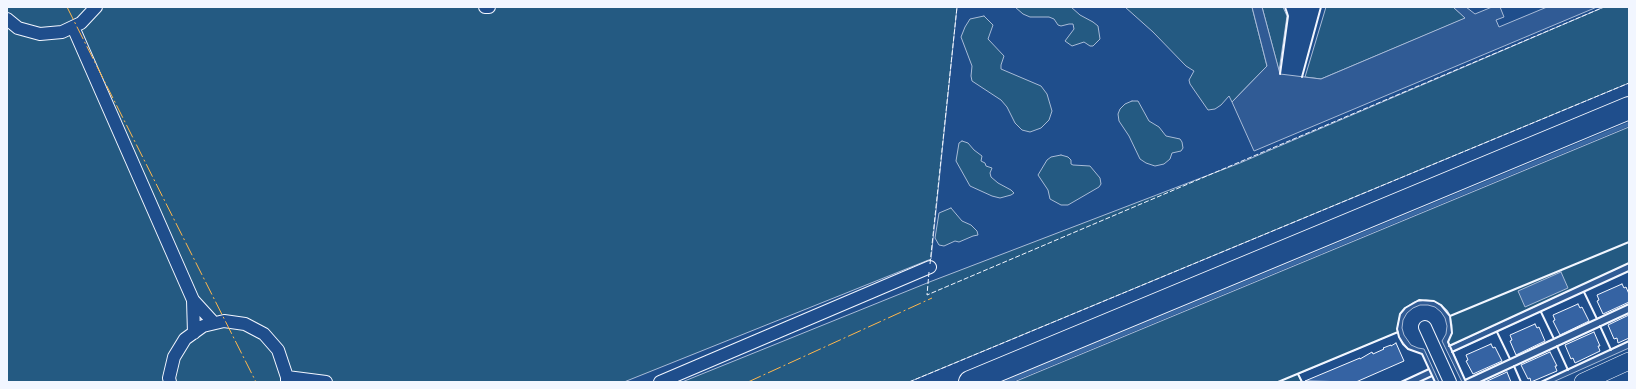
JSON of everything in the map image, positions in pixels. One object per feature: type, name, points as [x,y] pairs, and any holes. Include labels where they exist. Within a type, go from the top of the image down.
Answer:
[{"type":"highway","points":[[970,382],[1629,108]]},
{"type":"street","points":[[7,19],[18,28],[40,34],[62,32],[81,23],[96,7]]},
{"type":"street","points":[[73,27],[193,300],[214,323]]},
{"type":"street","points":[[660,382],[930,267]]},
{"type":"street","points":[[193,300],[194,333]]},
{"type":"street","points":[[170,382],[169,378],[174,357],[186,339],[203,326],[224,321],[245,324],[264,334],[278,350],[287,380],[326,382]]},
{"type":"street","points":[[1425,327],[1450,382]]},
{"type":"street","points":[[1583,382],[1629,361]]},
{"type":"shaded area","points":[[7,7],[957,7],[931,259],[624,382],[7,382]]},
{"type":"shaded area","points":[[1015,7],[1071,7],[1080,15],[1098,26],[1100,39],[1093,46],[1090,46],[1084,42],[1072,46],[1065,41],[1074,29],[1073,24],[1061,26],[1058,25],[1054,19],[1049,17],[1030,17],[1023,14]]},
{"type":"shaded area","points":[[1125,7],[1252,7],[1267,66],[1232,102],[1229,96],[1215,109],[1208,110],[1190,84],[1189,80],[1194,71],[1186,66],[1153,32]]},
{"type":"shaded area","points":[[1252,7],[1262,7],[1280,74],[1321,79],[1465,18],[1453,7],[1466,7],[1475,14],[1492,7],[1500,7],[1504,17],[1496,20],[1499,27],[1547,7],[1597,7],[1254,151],[1232,102],[1267,66]]},
{"type":"shaded area","points":[[1262,7],[1283,7],[1287,16],[1279,71]]},
{"type":"shaded area","points":[[1326,7],[1453,7],[1466,18],[1321,79],[1305,77]]},
{"type":"shaded area","points":[[1604,7],[1629,7],[1629,83],[909,382],[682,382],[932,281],[1240,163]]},
{"type":"shaded area","points":[[984,16],[993,25],[988,39],[1004,56],[1001,69],[1041,86],[1047,94],[1052,111],[1049,120],[1041,128],[1030,132],[1022,130],[1015,123],[1007,107],[1001,100],[972,81],[972,66],[961,37],[970,19]]},
{"type":"shaded area","points":[[1132,101],[1138,101],[1149,121],[1159,127],[1166,136],[1180,139],[1182,142],[1183,148],[1181,151],[1172,153],[1170,159],[1164,164],[1155,166],[1140,159],[1129,136],[1119,121],[1118,114],[1120,109],[1125,104]]},
{"type":"shaded area","points":[[1629,127],[1629,263],[1449,346],[1450,316],[1447,310],[1441,305],[1419,300],[1405,308],[1400,314],[1398,332],[1298,374],[1302,382],[1014,382]]},
{"type":"shaded area","points":[[962,141],[968,143],[982,156],[981,161],[985,163],[986,166],[992,168],[990,173],[991,177],[1014,193],[1000,198],[970,186],[956,161],[959,143]]},
{"type":"shaded area","points":[[1061,155],[1068,157],[1073,165],[1090,166],[1100,178],[1101,184],[1099,187],[1068,205],[1061,205],[1050,199],[1048,190],[1038,175],[1047,160],[1051,157]]},
{"type":"shaded area","points":[[951,208],[962,221],[971,225],[977,231],[978,235],[959,242],[955,241],[944,246],[939,245],[935,238],[939,213]]},
{"type":"shaded area","points":[[1629,263],[1629,271],[1453,352],[1465,380],[1629,304],[1629,313],[1480,382],[1462,382],[1442,341],[1446,334],[1447,326],[1445,318],[1441,312],[1435,307],[1428,305],[1420,305],[1413,308],[1407,313],[1403,320],[1402,328],[1404,335],[1411,345],[1424,349],[1439,382],[1401,382],[1429,369],[1422,354],[1408,349],[1399,337],[1397,329],[1400,314],[1405,308],[1414,302],[1426,300],[1434,301],[1447,310],[1452,325],[1452,333],[1448,342],[1450,346]]},
{"type":"shaded area","points":[[1561,272],[1568,288],[1525,307],[1518,291]]},
{"type":"shaded area","points":[[1629,341],[1629,348],[1553,382],[1541,382]]},
{"type":"building","points":[[1622,284],[1624,288],[1626,287],[1629,294],[1629,302],[1603,314],[1597,301],[1599,300],[1597,295]]},
{"type":"building","points":[[1578,304],[1580,308],[1582,307],[1589,321],[1560,335],[1553,321],[1555,320],[1553,315]]},
{"type":"building","points":[[1629,315],[1629,338],[1618,343],[1617,338],[1614,339],[1608,325]]},
{"type":"building","points":[[1535,324],[1537,328],[1539,327],[1545,341],[1516,355],[1510,341],[1512,340],[1510,335]]},
{"type":"building","points":[[1594,332],[1600,346],[1598,346],[1600,351],[1575,363],[1573,358],[1571,359],[1565,345]]},
{"type":"building","points":[[1396,343],[1404,361],[1356,382],[1305,381],[1360,359],[1372,352],[1373,354]]},
{"type":"building","points":[[1491,344],[1493,348],[1495,347],[1502,361],[1473,374],[1466,361],[1468,360],[1466,355]]},
{"type":"building","points":[[1550,352],[1557,366],[1555,366],[1557,371],[1531,382],[1521,365]]},
{"type":"building","points":[[1507,372],[1511,382],[1485,382]]},
{"type":"waterway","points":[[1007,382],[1629,124]]},
{"type":"fence","points":[[930,264],[957,7]]},
{"type":"fence","points":[[929,272],[927,295],[1604,7]]},
{"type":"fence","points":[[909,382],[1629,83]]},
{"type":"wall","points":[[1280,74],[1288,16],[1285,7]]},
{"type":"wall","points":[[1302,77],[1321,7]]},
{"type":"wall","points":[[1450,316],[1629,242]]},
{"type":"wall","points":[[1449,346],[1629,263]]},
{"type":"wall","points":[[1452,352],[1629,271]]},
{"type":"wall","points":[[1584,292],[1597,319]]},
{"type":"wall","points":[[1435,382],[1422,354],[1408,349],[1399,337],[1397,329],[1400,314],[1405,308],[1419,300],[1434,301],[1441,305],[1450,316],[1452,333],[1448,342],[1466,382]]},
{"type":"wall","points":[[1465,380],[1629,304]]},
{"type":"wall","points":[[1541,312],[1554,339]]},
{"type":"wall","points":[[1480,382],[1629,313]]},
{"type":"wall","points":[[1600,326],[1611,350]]},
{"type":"wall","points":[[1278,382],[1398,332]]},
{"type":"wall","points":[[1497,332],[1510,359]]},
{"type":"wall","points":[[1541,382],[1629,341]]},
{"type":"wall","points":[[1557,346],[1568,370]]},
{"type":"wall","points":[[1514,366],[1521,382]]},
{"type":"wall","points":[[1401,382],[1429,369]]},
{"type":"wall","points":[[1298,374],[1302,382]]},
{"type":"wall","points":[[1419,382],[1432,376]]},
{"type":"power","points":[[67,7],[256,382]]},
{"type":"power","points":[[748,382],[932,298]]}]
